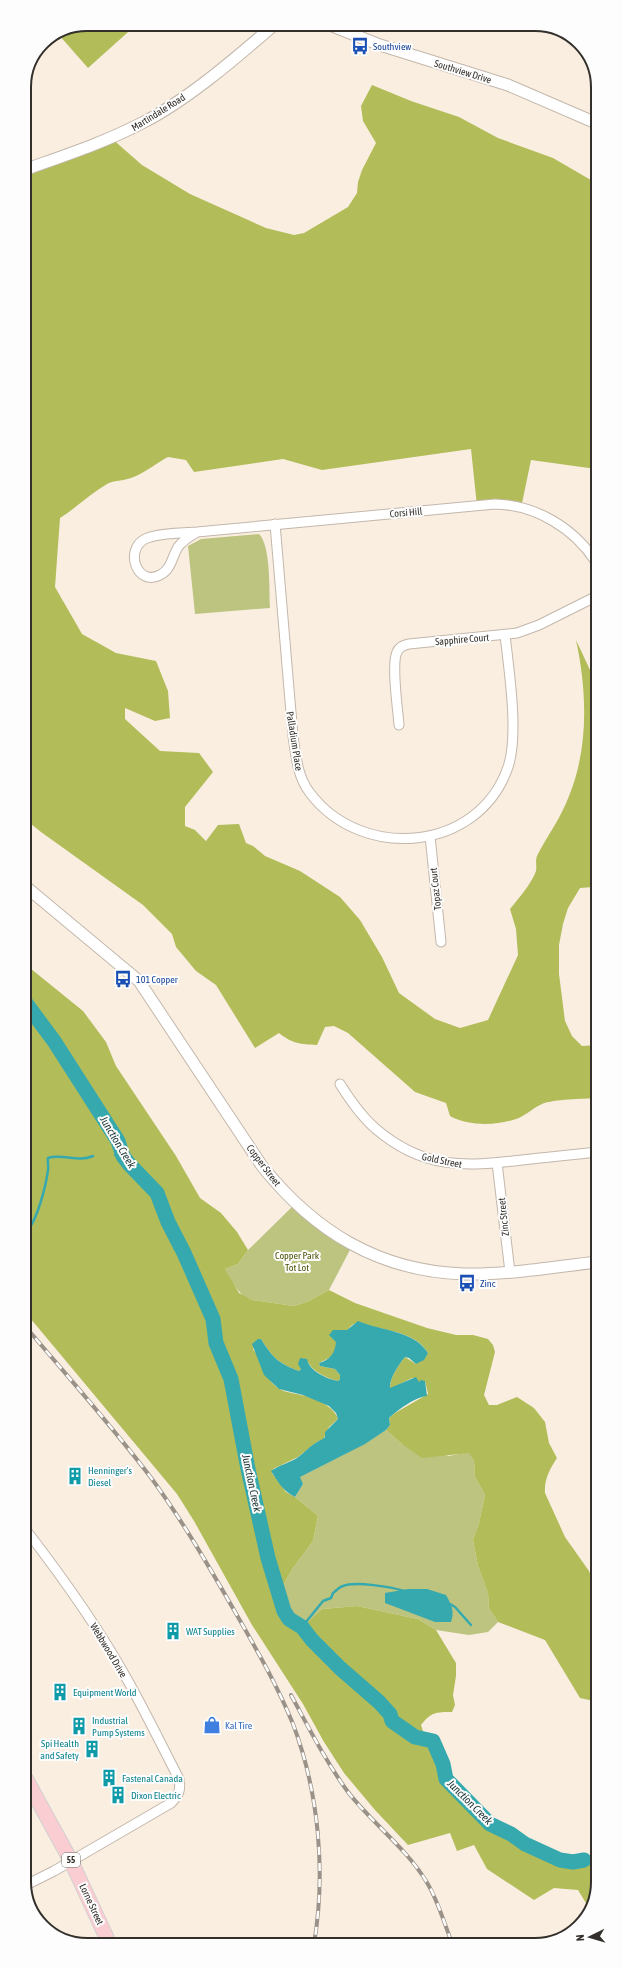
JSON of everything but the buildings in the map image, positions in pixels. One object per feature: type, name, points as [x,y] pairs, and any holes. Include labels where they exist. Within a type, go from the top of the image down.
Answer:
[{"type":"main road","name":"Lorne Street","points":[[31,1788],[71,1861],[107,1938]]},
{"type":"street","name":"Martindale Road","points":[[31,167],[142,124],[213,75],[266,31]]},
{"type":"street","name":"Southview Drive","points":[[345,31],[380,45],[508,85],[591,121]]},
{"type":"street","name":"Corsi Hill","points":[[197,532],[182,543],[168,569],[159,576],[147,576],[136,569],[134,556],[139,544],[145,539],[197,532],[275,524],[504,504],[532,510],[553,521],[581,543],[591,556]]},
{"type":"street","name":"Palladium Place","points":[[275,524],[293,736],[298,770],[309,792],[324,810],[345,826],[366,834],[385,838],[430,836],[443,833],[460,826],[482,809],[497,792],[509,766],[513,740],[505,635]]},
{"type":"street","name":"Sapphire Court","points":[[399,725],[395,665],[397,652],[401,646],[505,635],[539,625],[591,599]]},
{"type":"street","name":"Topaz Court","points":[[430,836],[441,942]]},
{"type":"street","name":"Copper Street","points":[[31,891],[139,981],[262,1166],[288,1196],[318,1223],[335,1235],[365,1251],[406,1266],[445,1273],[485,1274],[591,1263]]},
{"type":"street","name":"Gold Street","points":[[340,1084],[375,1128],[392,1142],[414,1153],[431,1159],[461,1165],[497,1163],[591,1153]]},
{"type":"street","name":"Zinc Street","points":[[497,1163],[510,1272]]},
{"type":"street","name":"Webbwood Drive","points":[[31,1536],[61,1575],[103,1639],[131,1687],[179,1779],[181,1786],[180,1792],[171,1803],[71,1861]]},
{"type":"street","points":[[31,1882],[71,1861]]},
{"type":"green space","points":[[129,31],[88,68],[61,37],[76,32]]},
{"type":"green space","points":[[372,85],[411,101],[459,117],[498,138],[553,158],[591,180],[591,468],[531,460],[521,508],[477,506],[471,449],[322,470],[283,459],[194,472],[186,460],[168,457],[132,478],[107,484],[60,518],[55,587],[82,634],[116,653],[156,661],[168,691],[170,718],[155,721],[125,708],[125,719],[160,751],[199,753],[213,772],[185,807],[185,826],[195,830],[206,841],[218,825],[239,824],[246,843],[253,846],[265,856],[300,871],[340,897],[360,920],[382,957],[399,993],[435,1019],[460,1028],[488,1020],[518,955],[516,929],[510,909],[534,876],[536,871],[537,856],[562,812],[575,777],[583,739],[584,719],[584,699],[580,659],[576,640],[591,672],[591,887],[580,888],[568,908],[559,945],[559,974],[565,1021],[572,1036],[582,1046],[591,1045],[591,1098],[547,1102],[519,1118],[500,1123],[482,1124],[465,1122],[450,1116],[446,1103],[415,1092],[348,1033],[334,1026],[325,1027],[317,1045],[297,1043],[279,1033],[255,1048],[216,985],[196,971],[176,947],[172,934],[143,905],[31,824],[31,165],[110,137],[142,165],[190,194],[266,228],[294,235],[304,233],[348,207],[357,193],[358,182],[362,170],[376,143],[363,121],[361,106]]},
{"type":"green space","points":[[259,534],[266,548],[270,608],[195,614],[188,546],[201,539]]},
{"type":"green space","points":[[31,969],[83,1011],[106,1042],[116,1066],[176,1156],[200,1198],[221,1213],[237,1232],[248,1250],[238,1264],[225,1269],[239,1293],[252,1300],[294,1306],[309,1301],[329,1290],[355,1303],[427,1328],[456,1335],[473,1335],[488,1339],[493,1345],[495,1352],[484,1395],[489,1405],[497,1405],[517,1397],[534,1408],[545,1422],[549,1443],[557,1458],[550,1470],[545,1493],[565,1537],[589,1571],[591,1577],[591,1700],[580,1698],[545,1640],[498,1622],[489,1608],[488,1593],[478,1566],[473,1540],[479,1523],[485,1495],[475,1477],[474,1461],[469,1453],[422,1458],[402,1444],[386,1430],[390,1425],[389,1418],[428,1394],[425,1381],[419,1383],[412,1378],[390,1389],[393,1376],[405,1357],[416,1364],[428,1353],[422,1345],[406,1335],[358,1322],[352,1325],[336,1342],[336,1350],[331,1357],[319,1363],[320,1366],[335,1369],[340,1375],[340,1379],[338,1381],[321,1374],[308,1362],[299,1371],[286,1366],[269,1351],[261,1339],[253,1349],[269,1379],[278,1388],[312,1398],[323,1403],[336,1414],[338,1419],[329,1427],[323,1440],[318,1441],[298,1457],[273,1469],[272,1473],[286,1492],[295,1497],[318,1516],[313,1541],[293,1568],[278,1594],[288,1617],[301,1628],[322,1609],[357,1606],[418,1619],[436,1630],[456,1663],[456,1676],[453,1695],[455,1705],[452,1712],[442,1712],[431,1715],[421,1725],[426,1740],[432,1741],[442,1764],[446,1779],[490,1825],[511,1834],[525,1845],[560,1861],[573,1863],[591,1860],[590,1893],[586,1904],[578,1890],[554,1888],[534,1900],[487,1869],[474,1845],[457,1851],[450,1833],[408,1845],[375,1810],[344,1773],[324,1742],[303,1704],[252,1625],[194,1521],[177,1494],[31,1319]]},
{"type":"green space","name":"Copper Park Tot Lot","points":[[295,1204],[352,1246],[329,1290],[309,1301],[294,1306],[252,1300],[243,1296],[232,1283],[225,1269],[238,1264],[248,1250]]},
{"type":"green space","points":[[386,1430],[402,1444],[449,1456],[469,1452],[474,1461],[475,1477],[485,1495],[479,1523],[473,1540],[478,1566],[488,1593],[489,1608],[498,1622],[488,1632],[469,1635],[436,1630],[418,1619],[357,1606],[322,1609],[301,1628],[288,1617],[278,1594],[293,1568],[313,1541],[318,1516],[295,1497],[303,1484],[299,1477],[354,1449]]},
{"type":"water","points":[[358,1321],[406,1335],[422,1345],[428,1353],[424,1360],[416,1364],[409,1358],[405,1357],[393,1376],[390,1388],[416,1377],[419,1382],[421,1380],[425,1381],[427,1396],[412,1401],[397,1411],[389,1418],[390,1425],[386,1430],[365,1444],[300,1477],[303,1484],[295,1497],[284,1489],[271,1471],[297,1458],[312,1445],[324,1438],[325,1432],[338,1419],[336,1413],[329,1406],[303,1395],[279,1389],[264,1375],[252,1344],[258,1339],[261,1339],[269,1351],[286,1366],[299,1371],[301,1369],[298,1364],[300,1358],[307,1359],[311,1367],[319,1374],[338,1381],[340,1379],[340,1375],[335,1369],[320,1366],[319,1363],[329,1358],[334,1350],[336,1342],[329,1335],[333,1330],[347,1330]]},
{"type":"water","points":[[408,1589],[427,1589],[446,1595],[451,1605],[451,1622],[435,1622],[385,1603],[385,1593]]},
{"type":"waterway","name":"Junction Creek","points":[[31,1010],[54,1041],[118,1141],[123,1156],[157,1193],[168,1222],[184,1253],[213,1319],[216,1343],[231,1379],[248,1469],[268,1558],[284,1611],[289,1619],[302,1627],[312,1640],[340,1668],[379,1702],[390,1714],[392,1721],[415,1737],[433,1741],[443,1764],[446,1779],[490,1824],[511,1834],[525,1844],[560,1860],[573,1862],[584,1860]]},
{"type":"waterway","name":"Junction Creek","points":[[115,1155],[123,1156]]},
{"type":"waterway","points":[[31,1224],[37,1213],[43,1194],[47,1177],[48,1158],[59,1157],[82,1159],[93,1156]]},
{"type":"waterway","points":[[302,1627],[323,1601],[331,1598],[333,1593],[339,1588],[349,1585],[364,1584],[383,1586],[404,1591]]},
{"type":"waterway","points":[[450,1604],[455,1607],[471,1625]]},
{"type":"railway","points":[[31,1333],[90,1402],[164,1496],[218,1582],[260,1656],[281,1697],[293,1724],[302,1750],[309,1777],[318,1833],[319,1889],[318,1917],[315,1938]]},
{"type":"railway","points":[[291,1695],[340,1781],[357,1803],[409,1858],[426,1881],[450,1938]]},
{"type":"place","name":"Southview","points":[[360,46]]},
{"type":"place","name":"101 Copper","points":[[123,979]]},
{"type":"place","name":"Zinc","points":[[467,1283]]},
{"type":"place","name":"Henninger's Diesel","points":[[75,1476]]},
{"type":"place","name":"WAT Supplies","points":[[173,1631]]},
{"type":"place","name":"Equipment World","points":[[60,1692]]},
{"type":"place","name":"Kal Tire","points":[[212,1725]]},
{"type":"place","name":"Industrial Pump Systems","points":[[79,1726]]},
{"type":"place","name":"Spi Health and Safety","points":[[92,1749]]},
{"type":"place","name":"Fastenal Canada","points":[[109,1778]]},
{"type":"place","name":"Dixon Electric","points":[[118,1795]]}]
